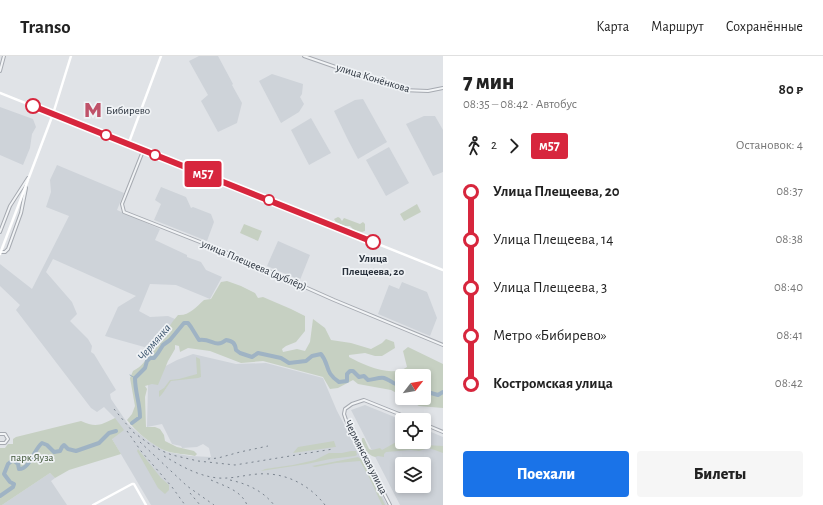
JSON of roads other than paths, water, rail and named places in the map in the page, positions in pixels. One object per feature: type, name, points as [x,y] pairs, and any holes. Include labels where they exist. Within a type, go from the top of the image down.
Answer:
[{"type":"main road","points":[[0,253],[30,170],[53,114],[71,56]]},
{"type":"main road","points":[[128,145],[160,56]]},
{"type":"main road","points":[[0,93],[443,270]]},
{"type":"main road","points":[[93,505],[132,484],[134,484],[145,505]]},
{"type":"street","points":[[0,71],[4,56]]},
{"type":"street","name":"улица Конёнкова","points":[[304,56],[402,90],[428,91],[443,88]]},
{"type":"street","name":"улица Плещеева (дублёр)","points":[[144,151],[122,204],[124,212],[233,255],[334,300],[443,345]]},
{"type":"street","points":[[0,253],[5,252],[10,245],[21,213],[30,170]]},
{"type":"street","points":[[0,232],[10,206],[28,178]]},
{"type":"street","name":"Чермянская улица","points":[[390,505],[344,414],[345,409],[352,404],[364,400],[396,413]]},
{"type":"street","points":[[431,427],[443,432]]},
{"type":"street","points":[[0,434],[5,434],[8,439],[5,444],[0,443]]},
{"type":"waterway","name":"Чермянка","points":[[132,423],[140,417],[135,378],[145,368],[147,361],[150,358],[154,358],[163,345],[170,340],[184,323],[188,323],[199,340],[207,340],[219,344],[226,340],[230,341],[240,353],[252,357],[258,353],[281,358],[289,363],[306,361],[312,356],[321,354],[326,362],[329,372],[339,382],[347,381],[347,374],[350,371],[353,371],[359,377],[364,376],[368,380],[384,378],[395,384]]},
{"type":"waterway","name":"Чермянка","points":[[130,375],[135,378]]},
{"type":"waterway","name":"Чермянка","points":[[431,393],[438,395],[443,392]]},
{"type":"waterway","name":"Чермянка","points":[[0,496],[13,487],[14,484],[10,482],[4,474],[8,464],[13,460],[18,464],[19,469],[23,468],[42,443],[47,445],[54,452],[60,451],[64,445],[68,449],[76,451],[99,443],[109,433],[116,431]]},
{"type":"railway","points":[[114,409],[133,432],[148,443],[172,455],[198,461],[235,465],[333,449]]},
{"type":"railway","points":[[127,431],[141,451],[172,487],[185,505]]},
{"type":"railway","points":[[140,442],[187,486],[214,505]]},
{"type":"railway","points":[[208,459],[268,446]]},
{"type":"railway","points":[[164,456],[190,470],[211,477],[228,478],[253,474],[268,474],[286,477],[304,485],[325,505]]},
{"type":"railway","points":[[211,480],[236,492],[241,496],[247,505]]},
{"type":"railway","points":[[230,480],[255,489],[270,500],[274,505]]},
{"type":"railway","points":[[190,493],[200,505]]},
{"type":"place","name":"Бибирево","points":[[93,110]]},
{"type":"place","name":"Улица Плещеева, 20","points":[[373,242]]},
{"type":"park label","name":"парк Яуза","points":[[32,457]]}]
